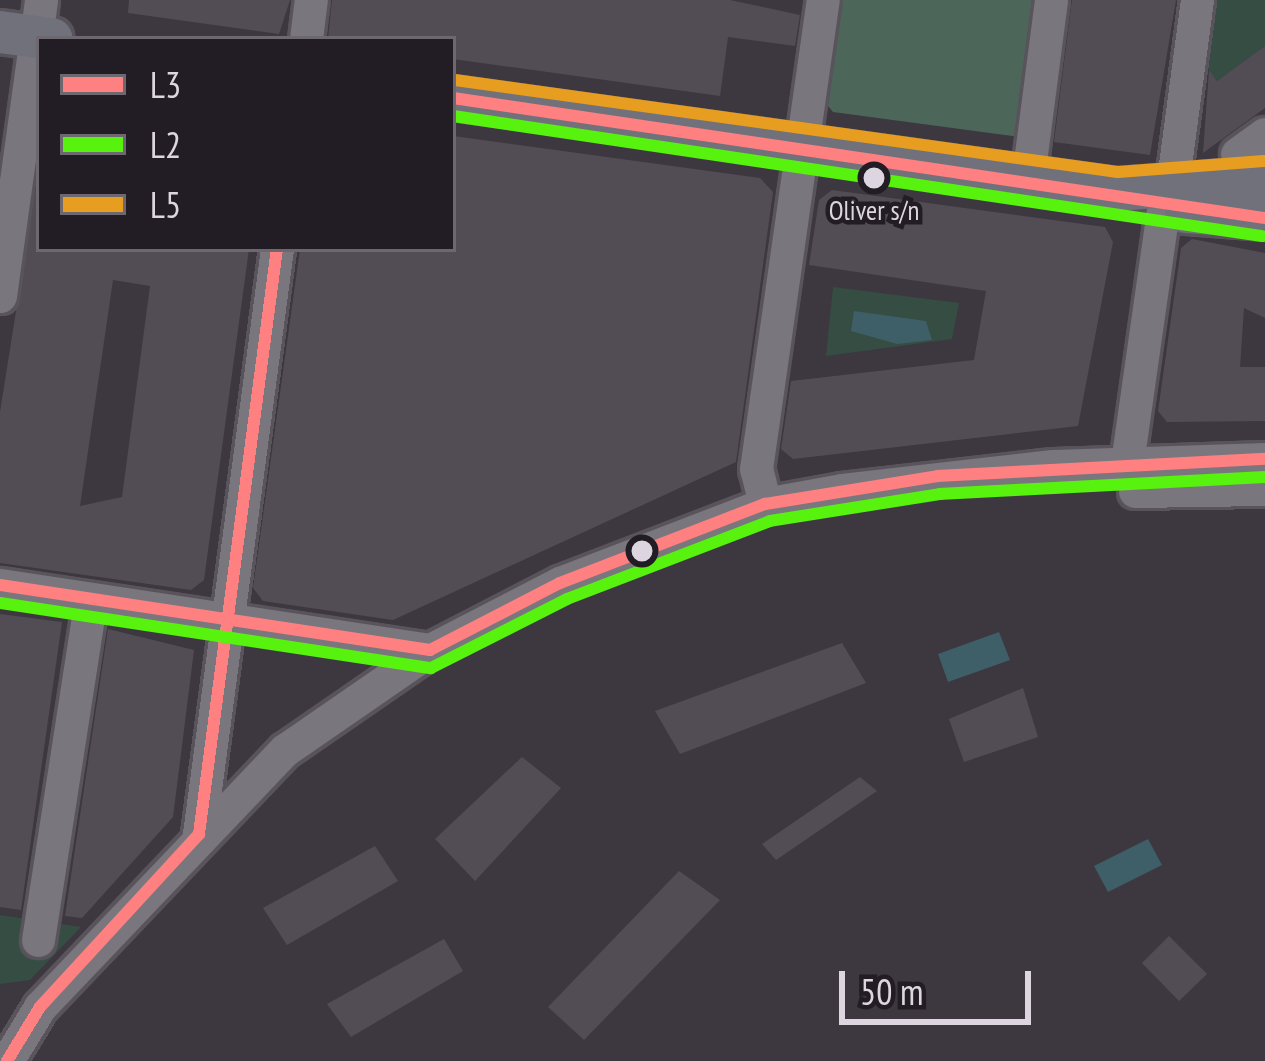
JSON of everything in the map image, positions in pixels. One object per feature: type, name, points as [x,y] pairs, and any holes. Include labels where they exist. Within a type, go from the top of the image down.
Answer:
[{"type":"main road","points":[[456,98],[1118,190],[1265,218]]},
{"type":"main road","points":[[1167,199],[1251,166]]},
{"type":"street","points":[[306,36],[310,0]]},
{"type":"street","points":[[765,504],[756,469],[823,0]]},
{"type":"street","points":[[1028,177],[1052,0]]},
{"type":"street","points":[[1131,477],[1197,0]]},
{"type":"street","points":[[0,296],[32,27]]},
{"type":"street","points":[[1251,166],[1265,134]]},
{"type":"street","points":[[199,834],[277,252]]},
{"type":"street","points":[[1131,477],[1265,459]]},
{"type":"street","points":[[7,1061],[40,1007],[199,834],[285,750],[430,650],[560,583],[765,504],[938,476],[1131,477],[1265,488]]},
{"type":"street","points":[[0,585],[430,650]]},
{"type":"street","points":[[38,940],[91,599]]},
{"type":"green space","points":[[838,0],[1037,0],[1019,137],[833,112],[824,101]]},
{"type":"green space","points":[[1213,0],[1265,0],[1265,46],[1217,81],[1205,65]]},
{"type":"green space","points":[[833,287],[959,303],[952,339],[826,356]]},
{"type":"green space","points":[[0,915],[81,927],[30,980],[0,984]]},
{"type":"water","points":[[854,311],[926,321],[932,340],[897,344],[851,331]]},
{"type":"water","points":[[999,632],[1010,660],[948,682],[938,654]]},
{"type":"water","points":[[1148,839],[1162,865],[1108,892],[1094,866]]},
{"type":"building","points":[[129,0],[290,0],[279,34],[128,13]]},
{"type":"building","points":[[332,0],[730,0],[800,15],[795,46],[728,37],[720,96],[456,59],[456,36],[328,36]]},
{"type":"building","points":[[1072,0],[1176,0],[1150,155],[1054,142]]},
{"type":"building","points":[[1265,46],[1265,108],[1203,153],[1209,70],[1217,81]]},
{"type":"building","points":[[456,136],[760,178],[773,192],[736,462],[393,620],[263,601],[253,588],[300,252],[456,252]]},
{"type":"building","points":[[36,186],[36,252],[249,252],[204,580],[191,590],[0,563],[0,412]],"holes":[[[113,280],[150,286],[122,497],[80,506]]]},
{"type":"building","points":[[832,190],[1105,227],[1113,242],[1078,426],[793,459],[781,449],[791,381],[974,360],[986,291],[809,265],[819,200]]},
{"type":"building","points":[[1192,239],[1265,253],[1265,318],[1244,308],[1240,367],[1265,367],[1265,421],[1167,422],[1158,411],[1181,248]]},
{"type":"building","points":[[0,614],[62,622],[21,910],[0,907]]},
{"type":"building","points":[[108,629],[194,650],[173,817],[82,918],[65,916]]},
{"type":"building","points":[[842,643],[866,683],[680,754],[655,711]]},
{"type":"building","points":[[1023,688],[1038,737],[964,762],[949,719]]},
{"type":"building","points":[[522,757],[561,788],[475,881],[435,839]]},
{"type":"building","points":[[860,777],[877,791],[776,860],[762,844]]},
{"type":"building","points":[[375,846],[398,881],[287,945],[263,908]]},
{"type":"building","points":[[679,871],[720,900],[584,1040],[548,1007]]},
{"type":"building","points":[[1169,936],[1207,974],[1179,1001],[1142,963]]},
{"type":"building","points":[[444,939],[463,971],[351,1037],[327,1004]]},
{"type":"transit line","name":"L5","points":[[456,80],[1118,172],[1264,161]]},
{"type":"transit line","name":"L3","points":[[456,98],[1265,218]]},
{"type":"transit line","name":"L2","points":[[456,116],[1262,236]]},
{"type":"transit line","name":"L3","points":[[7,1061],[40,1007],[199,834],[277,252]]},
{"type":"transit line","name":"L3","points":[[0,585],[430,650],[560,583],[765,504],[938,476],[1265,459]]},
{"type":"transit line","name":"L2","points":[[0,603],[431,668],[567,599],[770,521],[940,494],[1265,477]]},
{"type":"place","name":"Oliver s/n","points":[[874,178]]}]
